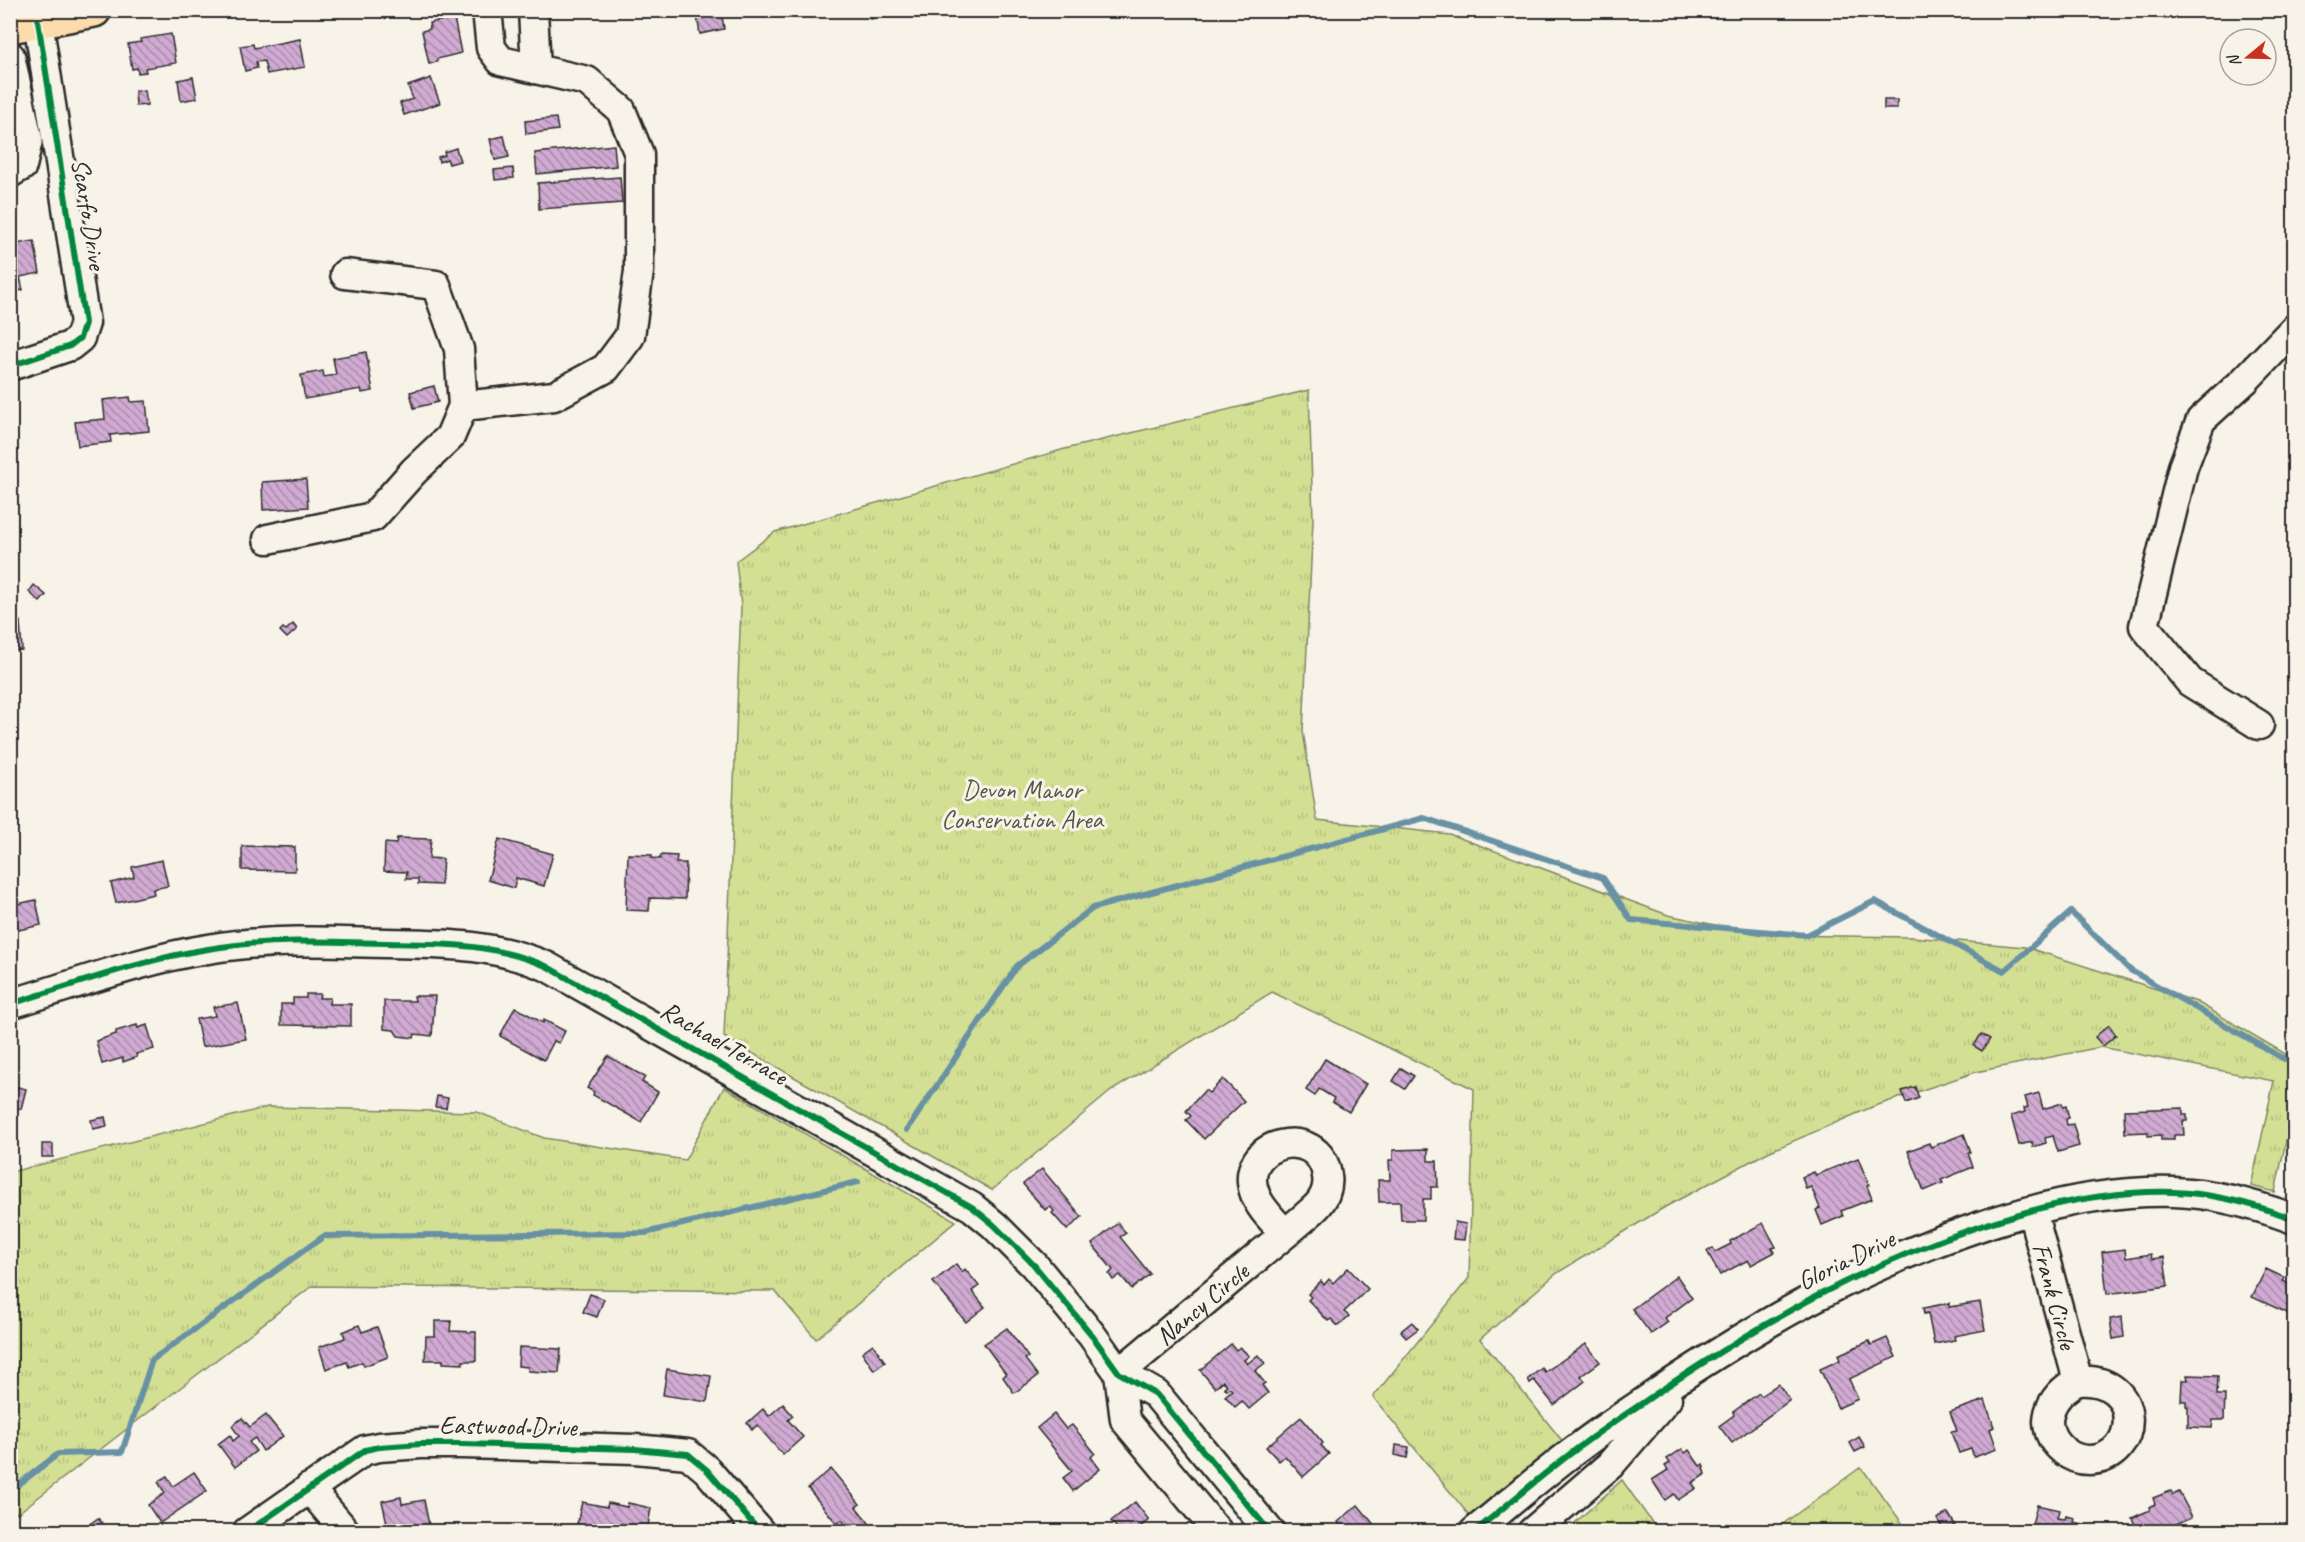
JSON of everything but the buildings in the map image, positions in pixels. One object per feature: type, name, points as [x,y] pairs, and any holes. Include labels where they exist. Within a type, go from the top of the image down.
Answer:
[{"type":"main road","points":[[24,24],[93,10]]},
{"type":"street","points":[[464,406],[554,396],[606,368],[630,336],[639,271],[639,153],[621,110],[587,81],[501,61],[491,48],[487,10]]},
{"type":"street","points":[[533,10],[536,69]]},
{"type":"street","name":"Scarfo Drive","points":[[10,366],[70,346],[80,338],[86,323],[24,24]]},
{"type":"street","points":[[10,56],[28,140],[22,166],[10,173]]},
{"type":"street","points":[[268,539],[373,518],[414,471],[450,437],[464,406],[459,349],[436,285],[345,274]]},
{"type":"street","points":[[2259,725],[2190,682],[2144,626],[2183,467],[2201,420],[2244,381],[2295,329]]},
{"type":"street","name":"Rachael Terrace","points":[[10,1004],[165,958],[250,943],[296,941],[445,944],[484,947],[526,958],[588,988],[972,1208],[994,1225],[1034,1265],[1091,1334],[1119,1373],[1156,1394],[1270,1532]]},
{"type":"street","name":"Gloria Drive","points":[[1474,1532],[1581,1445],[1694,1368],[1778,1315],[1866,1270],[1957,1234],[2031,1211],[2099,1197],[2173,1192],[2231,1200],[2295,1219]]},
{"type":"street","name":"Frank Circle","points":[[2031,1211],[2078,1381]]},
{"type":"street","name":"Nancy Circle","points":[[1119,1373],[1285,1234]]},
{"type":"street","name":"Gloria Drive","points":[[1532,1532],[1610,1465],[1694,1368]]},
{"type":"street","name":"Rachael Terrace","points":[[1119,1373],[1125,1420],[1218,1532]]},
{"type":"street","name":"Eastwood Drive","points":[[247,1532],[354,1456],[379,1447],[421,1444],[634,1449],[688,1454],[707,1470],[760,1532]]},
{"type":"street","points":[[309,1488],[346,1532]]},
{"type":"green space","name":"Devon Manor Conservation Area","points":[[1309,390],[1313,520],[1303,731],[1317,820],[1449,834],[1668,915],[1762,935],[1912,937],[2025,947],[2197,1002],[2294,1059],[2294,1103],[2275,1192],[2251,1186],[2274,1081],[2101,1047],[1976,1072],[1872,1107],[1768,1152],[1665,1207],[1557,1273],[1480,1339],[1564,1443],[1472,1519],[1373,1397],[1469,1278],[1474,1089],[1272,992],[1111,1091],[992,1190],[724,1037],[741,606],[736,561],[775,532],[1065,449]]},
{"type":"green space","points":[[724,1087],[956,1221],[816,1339],[775,1291],[312,1286],[18,1513],[11,1511],[11,1172],[268,1107],[477,1112],[544,1138],[685,1160]]},
{"type":"green space","points":[[1861,1467],[1908,1531],[1774,1531],[1780,1526]]},
{"type":"green space","points":[[1622,1480],[1658,1531],[1566,1531]]},
{"type":"waterway","points":[[907,1130],[1017,966],[1093,908],[1424,818],[1603,878],[1631,920],[1807,935],[1875,901],[2004,971],[2071,912],[2130,970],[2284,1059],[2294,1052]]},
{"type":"waterway","points":[[10,1491],[58,1454],[122,1452],[152,1360],[324,1236],[645,1233],[858,1182]]},
{"type":"cycle path","points":[[10,366],[70,346],[80,338],[85,323],[38,21]]},
{"type":"cycle path","points":[[10,1004],[183,953],[274,942],[319,941],[467,946],[506,953],[546,966],[972,1207],[994,1225],[1034,1265],[1091,1334],[1119,1373],[1156,1394],[1270,1532]]},
{"type":"cycle path","points":[[1474,1532],[1591,1438],[1731,1345],[1809,1300],[1889,1261],[1931,1244],[2048,1206],[2098,1197],[2149,1192],[2189,1193],[2220,1197],[2294,1219]]},
{"type":"cycle path","points":[[247,1532],[365,1450],[421,1444],[635,1449],[688,1454],[707,1470],[760,1532]]}]
